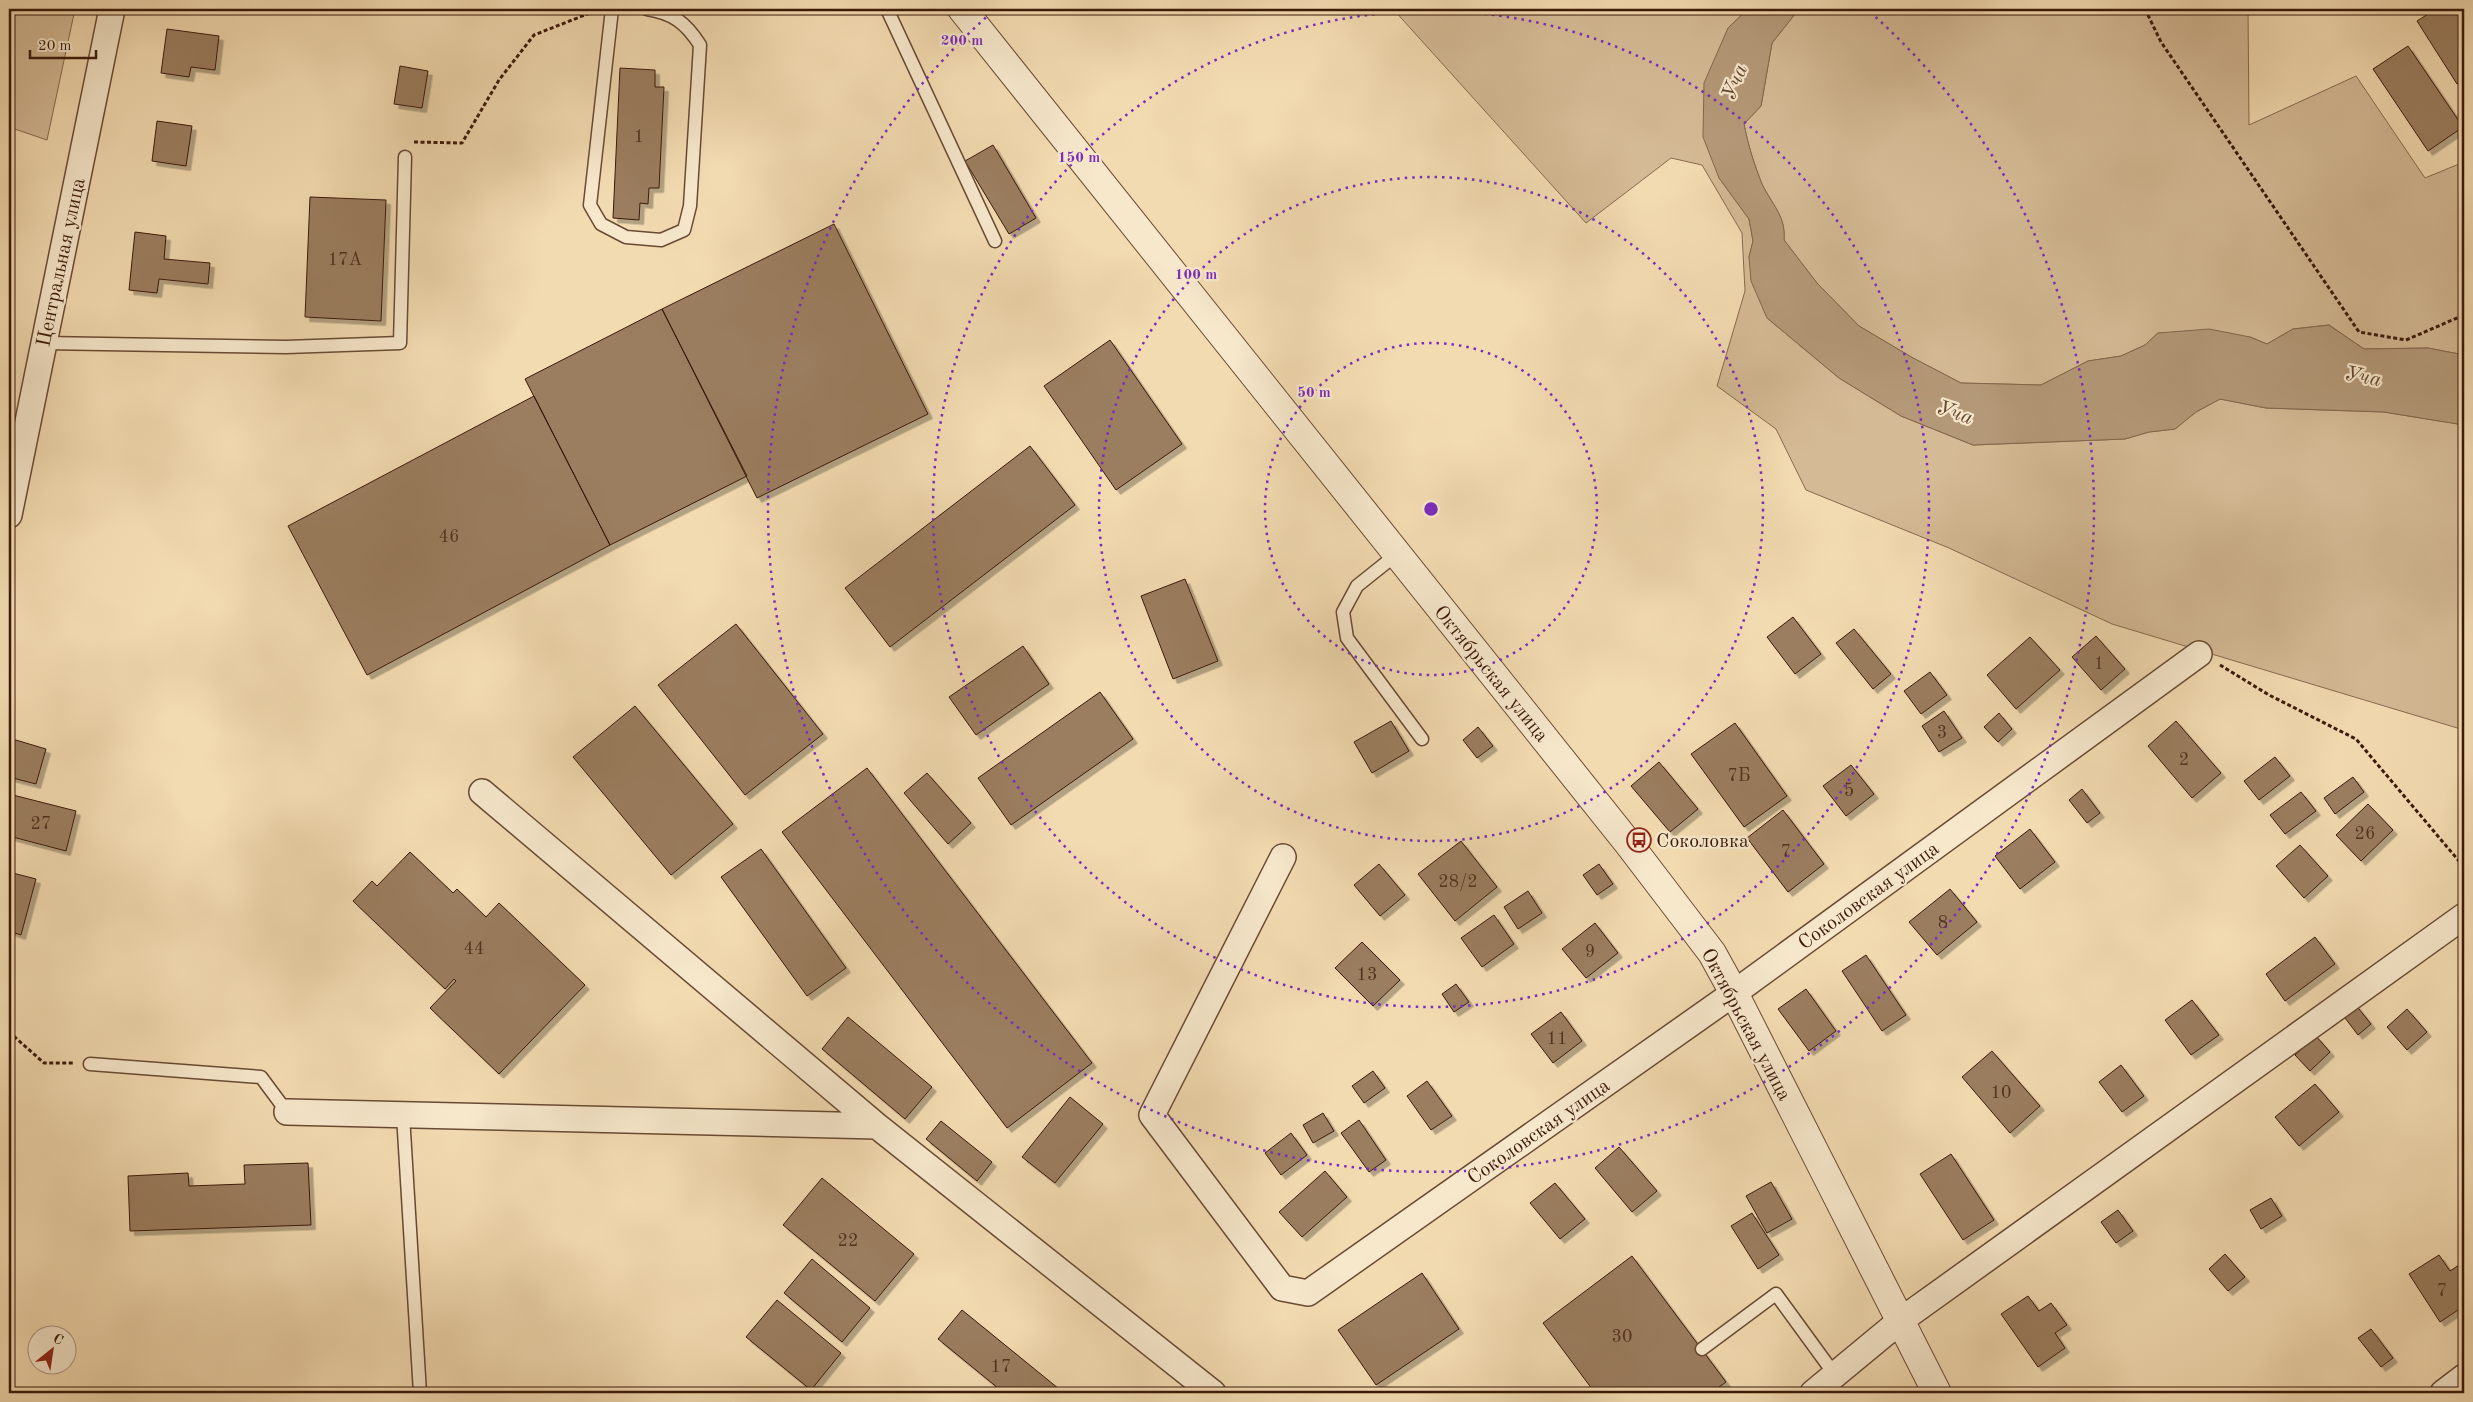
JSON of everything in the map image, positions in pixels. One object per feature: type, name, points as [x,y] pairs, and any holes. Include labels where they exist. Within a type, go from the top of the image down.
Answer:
[{"type":"street","name":"Центральная улица","points":[[9,515],[112,9]]},
{"type":"street","name":"Октябрьская улица","points":[[962,9],[1640,859],[1712,953],[1937,1393]]},
{"type":"street","name":"Соколовская улица","points":[[1283,856],[1152,1115],[1282,1288],[1308,1293],[1734,993],[2199,654]]},
{"type":"street","points":[[482,792],[877,1126],[1213,1393]]},
{"type":"street","points":[[1813,1393],[1900,1321],[2464,916]]},
{"type":"street","points":[[286,1112],[877,1126]]},
{"type":"street","points":[[2443,1393],[2464,1376]]},
{"type":"lane","points":[[612,9],[590,205],[601,224],[626,237],[662,240],[684,230],[690,206],[700,45],[688,27],[661,11],[647,9]]},
{"type":"lane","points":[[887,9],[995,241]]},
{"type":"lane","points":[[43,343],[286,347],[400,343],[405,157]]},
{"type":"lane","points":[[1397,554],[1357,586],[1343,612],[1347,638],[1422,739]]},
{"type":"lane","points":[[90,1064],[261,1077],[286,1112]]},
{"type":"lane","points":[[403,1115],[420,1393]]},
{"type":"lane","points":[[1702,1349],[1776,1294],[1835,1375]]},
{"type":"path","points":[[405,157],[405,142],[462,143],[499,80],[534,35],[600,9]]},
{"type":"path","points":[[2145,9],[2161,42],[2359,332],[2406,340],[2464,315]]},
{"type":"path","points":[[2199,654],[2228,668],[2269,695],[2356,739],[2464,867]]},
{"type":"path","points":[[9,1032],[44,1063],[90,1064]]},
{"type":"shaded area","points":[[9,9],[75,9],[47,140],[9,127]]},
{"type":"shaded area","points":[[1393,9],[1748,9],[1728,28],[1719,178],[1749,219],[1753,241],[1749,257],[1767,318],[1839,378],[1901,416],[1973,445],[2125,439],[2149,432],[2175,429],[2196,412],[2220,399],[2266,408],[2384,412],[2464,425],[2464,730],[2112,624],[1949,548],[1806,490],[1776,429],[1717,386],[1745,291],[1742,233],[1702,165],[1671,158],[1586,223]]},
{"type":"shaded area","points":[[1799,9],[2248,9],[2249,125],[2356,76],[2425,178],[2459,164],[2464,167],[2464,355],[2428,348],[2364,349],[2329,325],[2293,329],[2267,344],[2250,337],[2158,333],[2145,345],[2121,356],[2088,361],[2041,385],[1961,383],[1913,358],[1859,326],[1817,283],[1784,240],[1781,217],[1762,184],[1744,124],[1761,106],[1772,43]]},
{"type":"water","name":"Уча","points":[[1748,9],[1799,9],[1772,43],[1761,106],[1744,124],[1762,184],[1781,217],[1784,240],[1817,283],[1859,326],[1913,358],[1961,383],[2041,385],[2088,361],[2121,356],[2145,345],[2158,333],[2209,329],[2250,337],[2267,344],[2293,329],[2329,325],[2364,349],[2428,348],[2464,355],[2464,425],[2384,412],[2266,408],[2220,399],[2196,412],[2175,429],[2149,432],[2125,439],[1973,445],[1901,416],[1839,378],[1767,318],[1751,281],[1749,257],[1753,241],[1749,219],[1719,178],[1703,137],[1704,83],[1728,28]]},
{"type":"building","points":[[2436,9],[2464,9],[2464,79],[2457,84],[2417,21]]},
{"type":"building","points":[[167,29],[219,36],[215,70],[191,67],[189,77],[161,73]]},
{"type":"building","points":[[2408,46],[2463,127],[2428,151],[2373,69]]},
{"type":"building","points":[[400,66],[428,71],[422,108],[394,104]]},
{"type":"building","points":[[620,68],[655,70],[655,87],[664,87],[659,188],[649,188],[648,204],[640,203],[639,220],[613,218]]},
{"type":"building","points":[[157,121],[192,126],[186,166],[152,161]]},
{"type":"building","points":[[993,145],[1036,218],[1009,234],[965,161]]},
{"type":"building","points":[[310,197],[386,200],[381,321],[305,317]]},
{"type":"building","points":[[834,224],[928,414],[757,498],[662,309]]},
{"type":"building","points":[[135,232],[166,236],[164,259],[210,263],[208,284],[159,279],[157,293],[129,290]]},
{"type":"building","points":[[662,309],[747,476],[610,545],[525,379]]},
{"type":"building","points":[[1110,340],[1182,444],[1116,490],[1044,386]]},
{"type":"building","points":[[534,396],[610,545],[367,675],[288,526]]},
{"type":"building","points":[[1030,446],[1075,505],[890,647],[845,588]]},
{"type":"building","points":[[1185,579],[1218,661],[1173,679],[1141,596]]},
{"type":"building","points":[[1793,617],[1821,654],[1795,674],[1767,637]]},
{"type":"building","points":[[736,624],[823,734],[745,795],[658,685]]},
{"type":"building","points":[[1854,629],[1891,674],[1873,689],[1836,643]]},
{"type":"building","points":[[2096,636],[2125,669],[2101,690],[2072,657]]},
{"type":"building","points":[[2030,637],[2060,670],[2016,709],[1987,675]]},
{"type":"building","points":[[1023,646],[1049,684],[976,735],[949,697]]},
{"type":"building","points":[[1930,672],[1947,695],[1921,714],[1904,691]]},
{"type":"building","points":[[1100,692],[1133,739],[1011,825],[978,778]]},
{"type":"building","points":[[635,706],[733,824],[671,875],[573,757]]},
{"type":"building","points":[[1944,711],[1962,738],[1939,752],[1922,726]]},
{"type":"building","points":[[1999,713],[2012,729],[1998,742],[1984,727]]},
{"type":"building","points":[[1391,721],[1409,751],[1372,773],[1354,742]]},
{"type":"building","points":[[2176,721],[2221,773],[2192,798],[2148,746]]},
{"type":"building","points":[[1735,723],[1787,796],[1744,827],[1691,754]]},
{"type":"building","points":[[1478,727],[1493,746],[1477,758],[1463,740]]},
{"type":"building","points":[[9,738],[46,749],[36,784],[9,777]]},
{"type":"building","points":[[2275,757],[2290,776],[2259,800],[2244,781]]},
{"type":"building","points":[[1659,762],[1698,809],[1670,832],[1631,786]]},
{"type":"building","points":[[1851,765],[1874,794],[1846,816],[1823,786]]},
{"type":"building","points":[[867,768],[1092,1063],[1007,1128],[782,832]]},
{"type":"building","points":[[927,773],[971,823],[948,844],[904,793]]},
{"type":"building","points":[[2353,777],[2364,792],[2335,814],[2324,798]]},
{"type":"building","points":[[2082,789],[2100,813],[2087,823],[2069,800]]},
{"type":"building","points":[[2301,792],[2316,811],[2285,834],[2270,815]]},
{"type":"building","points":[[9,794],[76,811],[66,851],[9,836]]},
{"type":"building","points":[[2368,804],[2393,830],[2361,861],[2336,835]]},
{"type":"building","points":[[1783,810],[1824,864],[1788,892],[1747,838]]},
{"type":"building","points":[[2030,829],[2055,862],[2020,889],[1995,856]]},
{"type":"building","points":[[1461,841],[1497,887],[1455,921],[1418,874]]},
{"type":"building","points":[[2300,845],[2328,876],[2304,898],[2276,866]]},
{"type":"building","points":[[761,849],[846,968],[807,996],[721,877]]},
{"type":"building","points":[[410,852],[453,893],[457,889],[486,917],[499,903],[585,985],[499,1074],[430,1008],[456,981],[454,979],[445,989],[353,901],[372,881],[377,886]]},
{"type":"building","points":[[1379,864],[1405,895],[1380,916],[1354,885]]},
{"type":"building","points":[[1599,864],[1613,884],[1597,895],[1583,875]]},
{"type":"building","points":[[9,872],[36,879],[21,935],[9,931]]},
{"type":"building","points":[[1950,889],[1977,922],[1937,955],[1909,922]]},
{"type":"building","points":[[1528,891],[1542,913],[1518,929],[1504,907]]},
{"type":"building","points":[[1494,915],[1514,944],[1482,967],[1461,938]]},
{"type":"building","points":[[1595,923],[1618,953],[1586,978],[1562,949]]},
{"type":"building","points":[[2315,937],[2335,964],[2285,1001],[2266,974]]},
{"type":"building","points":[[1362,942],[1400,980],[1373,1006],[1335,968]]},
{"type":"building","points":[[1866,955],[1906,1015],[1882,1031],[1842,971]]},
{"type":"building","points":[[1456,984],[1469,1002],[1454,1012],[1442,994]]},
{"type":"building","points":[[1806,989],[1836,1031],[1809,1051],[1778,1009]]},
{"type":"building","points":[[2192,1000],[2219,1035],[2191,1055],[2165,1020]]},
{"type":"building","points":[[2355,1004],[2371,1024],[2358,1035],[2342,1014]]},
{"type":"building","points":[[2407,1009],[2427,1032],[2407,1050],[2387,1027]]},
{"type":"building","points":[[1561,1012],[1582,1041],[1553,1063],[1531,1034]]},
{"type":"building","points":[[848,1017],[932,1087],[905,1119],[822,1049]]},
{"type":"building","points":[[2316,1036],[2330,1052],[2310,1071],[2295,1055]]},
{"type":"building","points":[[1992,1051],[2040,1106],[2010,1133],[1962,1077]]},
{"type":"building","points":[[2121,1065],[2144,1096],[2122,1112],[2099,1082]]},
{"type":"building","points":[[1373,1071],[1385,1088],[1364,1103],[1352,1086]]},
{"type":"building","points":[[1427,1081],[1452,1116],[1431,1130],[1407,1096]]},
{"type":"building","points":[[2315,1084],[2339,1112],[2299,1146],[2275,1117]]},
{"type":"building","points":[[1070,1097],[1103,1124],[1055,1183],[1022,1157]]},
{"type":"building","points":[[1323,1113],[1334,1131],[1313,1143],[1303,1125]]},
{"type":"building","points":[[1359,1120],[1386,1160],[1369,1172],[1341,1133]]},
{"type":"building","points":[[941,1121],[992,1162],[977,1181],[926,1139]]},
{"type":"building","points":[[1291,1133],[1307,1155],[1281,1175],[1265,1153]]},
{"type":"building","points":[[1619,1147],[1657,1191],[1632,1212],[1595,1168]]},
{"type":"building","points":[[1951,1154],[1994,1220],[1963,1240],[1920,1174]]},
{"type":"building","points":[[308,1163],[311,1225],[130,1231],[128,1176],[188,1173],[189,1186],[245,1184],[244,1165]]},
{"type":"building","points":[[1325,1171],[1347,1197],[1302,1237],[1279,1212]]},
{"type":"building","points":[[822,1178],[914,1254],[875,1301],[783,1225]]},
{"type":"building","points":[[1771,1182],[1792,1219],[1767,1233],[1746,1196]]},
{"type":"building","points":[[1555,1183],[1585,1219],[1560,1239],[1530,1203]]},
{"type":"building","points":[[2271,1198],[2282,1216],[2261,1229],[2250,1210]]},
{"type":"building","points":[[2118,1210],[2133,1231],[2116,1243],[2101,1222]]},
{"type":"building","points":[[1752,1213],[1779,1255],[1758,1269],[1731,1226]]},
{"type":"building","points":[[2225,1254],[2245,1277],[2228,1291],[2209,1269]]},
{"type":"building","points":[[2439,1255],[2450,1271],[2462,1263],[2464,1267],[2464,1306],[2440,1322],[2409,1274]]},
{"type":"building","points":[[1632,1256],[1726,1382],[1711,1393],[1595,1393],[1543,1323]]},
{"type":"building","points":[[812,1259],[870,1308],[842,1342],[784,1293]]},
{"type":"building","points":[[1422,1273],[1459,1329],[1376,1385],[1338,1330]]},
{"type":"building","points":[[2028,1296],[2039,1311],[2051,1303],[2067,1325],[2055,1333],[2065,1348],[2038,1367],[2001,1314]]},
{"type":"building","points":[[777,1300],[841,1353],[811,1390],[746,1337]]},
{"type":"building","points":[[962,1310],[1064,1393],[1004,1393],[938,1339]]},
{"type":"building","points":[[2371,1329],[2393,1358],[2381,1367],[2358,1338]]},
{"type":"place","name":"Соколовка","points":[[1639,840]]}]
